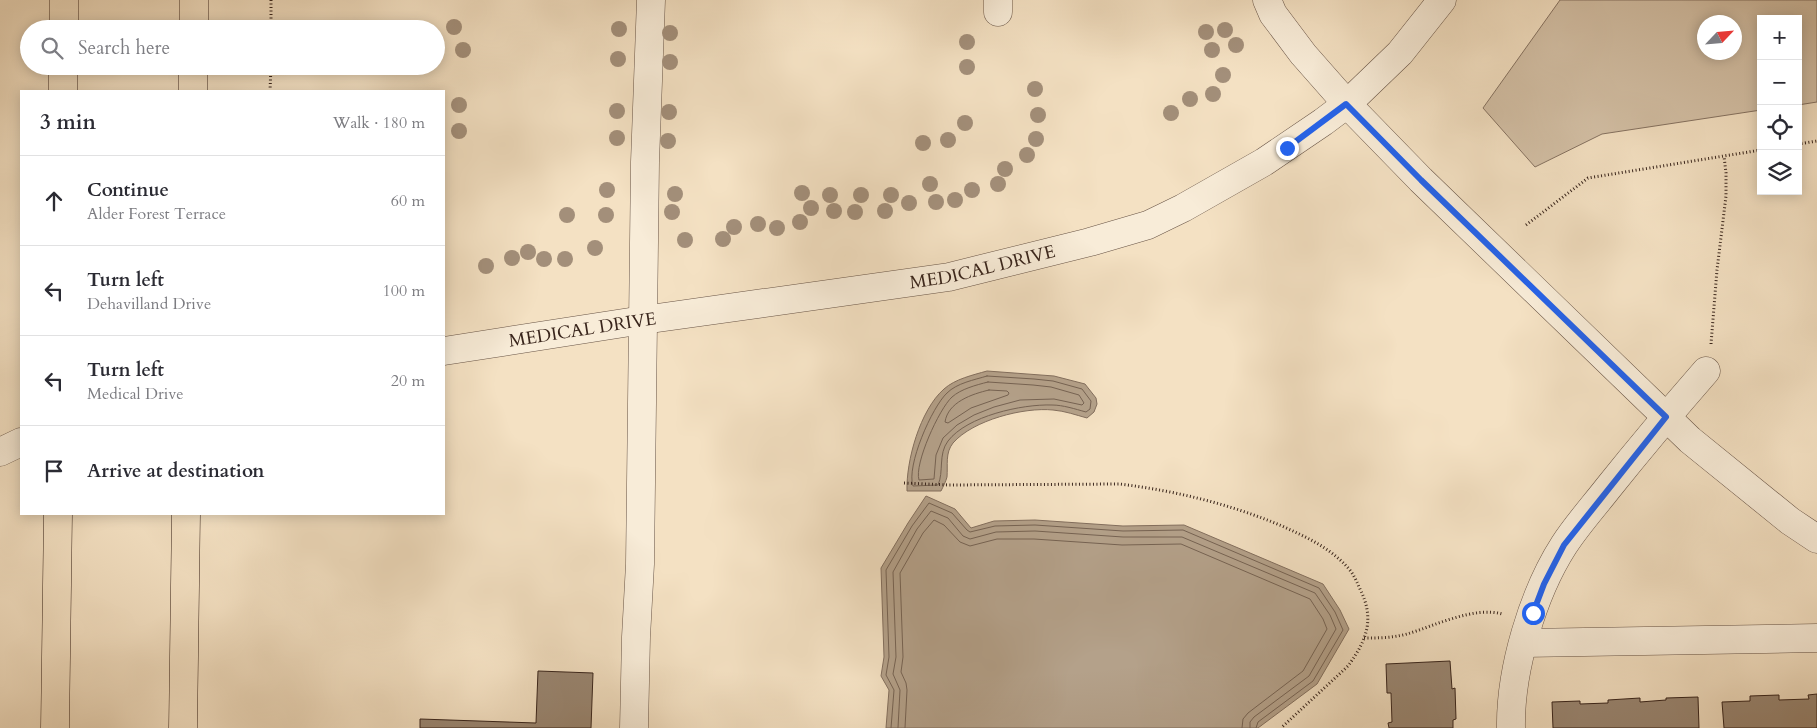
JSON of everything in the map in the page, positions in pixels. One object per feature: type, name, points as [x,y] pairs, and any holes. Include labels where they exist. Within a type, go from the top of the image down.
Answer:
[{"type":"highway","points":[[64,0],[64,20]]},
{"type":"highway","points":[[194,0],[194,20]]},
{"type":"highway","points":[[63,75],[63,90]]},
{"type":"highway","points":[[193,75],[193,90]]},
{"type":"highway","points":[[55,728],[58,515]]},
{"type":"highway","points":[[183,728],[186,515]]},
{"type":"street","points":[[634,728],[640,564],[645,162],[651,0]]},
{"type":"street","points":[[1267,0],[1273,14],[1290,38],[1346,104],[1421,180],[1690,440],[1782,515],[1817,539]]},
{"type":"street","name":"MEDICAL DRIVE","points":[[445,351],[644,320],[949,277],[1090,242],[1148,225],[1183,208],[1264,162],[1346,104],[1400,53],[1442,0]]},
{"type":"street","points":[[1511,728],[1510,710],[1514,679],[1524,643],[1544,584],[1564,545],[1666,417],[1706,372]]},
{"type":"street","points":[[0,452],[20,442]]},
{"type":"street","points":[[1524,643],[1817,638]]},
{"type":"path","points":[[271,0],[271,20]]},
{"type":"path","points":[[270,90],[271,75]]},
{"type":"path","points":[[1802,143],[1817,141]]},
{"type":"path","points":[[1526,225],[1588,178],[1757,151]]},
{"type":"path","points":[[1706,372],[1711,348],[1717,270],[1726,196],[1724,156]]},
{"type":"path","points":[[904,483],[948,485],[1120,484],[1195,496],[1242,511],[1311,540],[1325,548],[1348,568],[1366,601],[1369,614],[1364,638],[1348,666],[1281,728]]},
{"type":"path","points":[[1364,638],[1384,638],[1406,634],[1468,615],[1490,612],[1507,616]]},
{"type":"shaded area","points":[[1560,0],[1817,0],[1817,102],[1802,104],[1802,15],[1757,15],[1757,111],[1602,134],[1535,167],[1483,108]]},
{"type":"water","points":[[987,371],[1054,376],[1085,384],[1096,398],[1097,404],[1094,412],[1087,418],[1062,411],[1041,410],[1014,413],[986,422],[962,435],[950,447],[947,477],[941,491],[907,491],[909,465],[916,437],[921,423],[935,398],[953,383]]},
{"type":"water","points":[[926,496],[955,509],[971,528],[994,521],[1035,520],[1123,526],[1184,525],[1323,584],[1340,610],[1349,629],[1317,684],[1258,728],[886,728],[889,690],[881,676],[884,657],[881,568]]},
{"type":"building","points":[[1450,661],[1452,689],[1455,688],[1456,719],[1453,720],[1453,728],[1389,728],[1388,723],[1392,722],[1391,693],[1387,693],[1386,664]]},
{"type":"building","points":[[538,671],[593,673],[591,728],[420,728],[420,719],[536,723]]},
{"type":"building","points":[[1817,694],[1817,728],[1724,728],[1722,702],[1750,701],[1750,696],[1779,695],[1779,700],[1809,699],[1808,695]]},
{"type":"building","points":[[1698,697],[1699,728],[1553,728],[1552,702],[1608,703],[1608,700],[1640,698],[1640,702],[1666,700],[1666,698]]},
{"type":"route","points":[[1287,148],[1346,104],[1421,180],[1666,417],[1564,545],[1544,584],[1533,613]]}]
